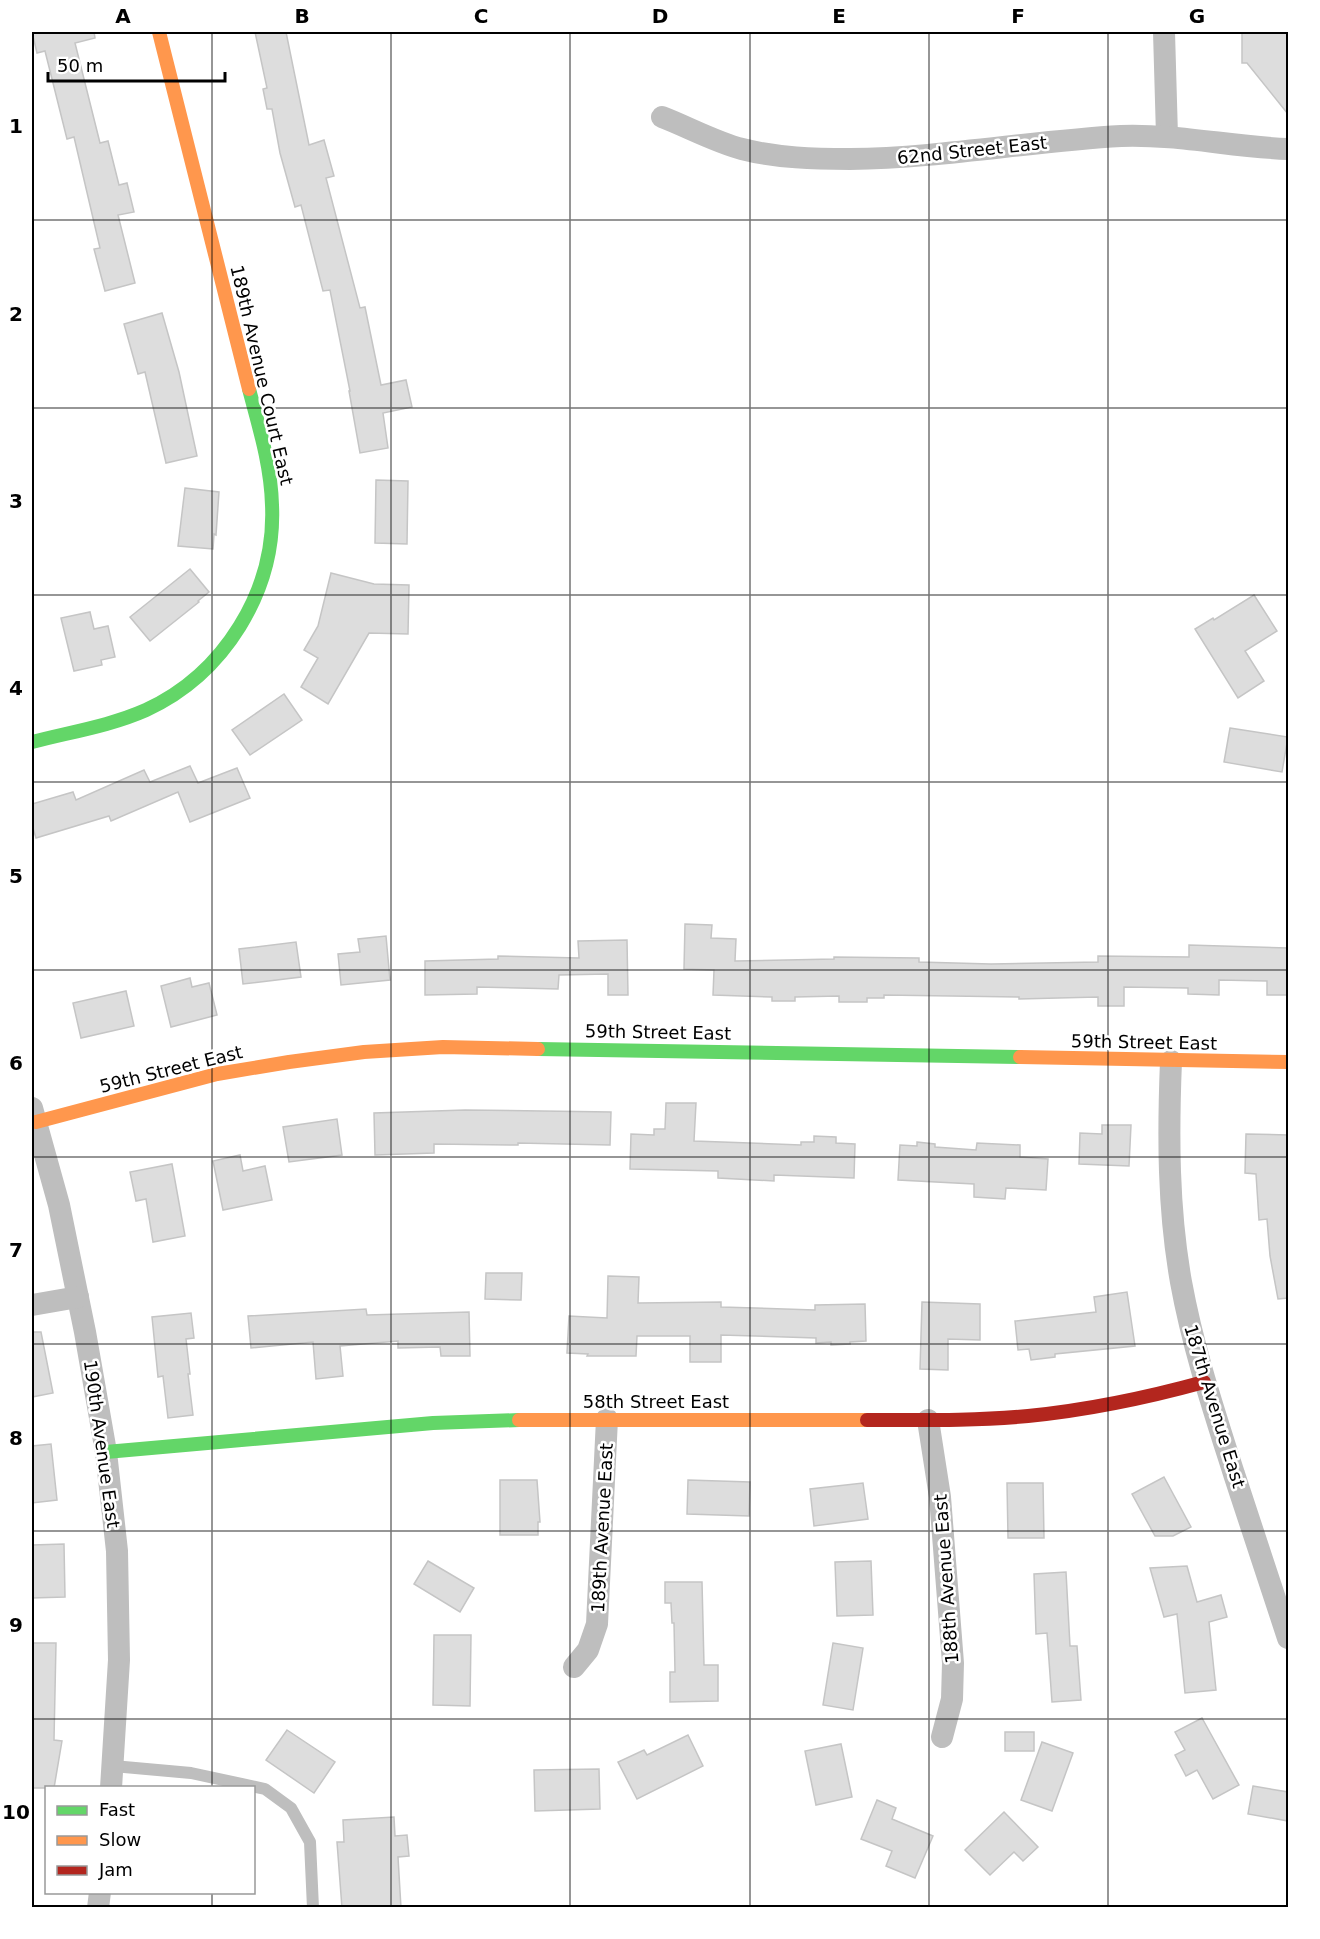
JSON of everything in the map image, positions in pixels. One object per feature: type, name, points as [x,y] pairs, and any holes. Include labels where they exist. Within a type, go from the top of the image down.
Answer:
[{"type":"street","name":"189th Avenue Court East","points":[[32,742],[110,722],[145,710],[193,680],[220,653],[242,622],[262,580],[272,534],[273,496],[267,459],[159,32]]},
{"type":"street","points":[[1164,32],[1167,136]]},
{"type":"street","name":"62nd Street East","points":[[662,117],[742,149],[809,158],[899,159],[1077,139],[1167,136],[1260,148],[1288,149]]},
{"type":"street","name":"59th Street East","points":[[34,1114],[154,1092],[217,1074],[289,1062],[364,1052],[432,1048],[581,1048],[1288,1062]]},
{"type":"street","name":"187th Avenue East","points":[[1171,1061],[1168,1126],[1174,1230],[1181,1281],[1204,1382],[1288,1638]]},
{"type":"street","name":"190th Avenue East","points":[[34,1114],[59,1205],[106,1452],[117,1562],[119,1660],[112,1777]]},
{"type":"street","points":[[32,1305],[78,1297]]},
{"type":"street","name":"58th Street East","points":[[106,1452],[433,1423],[607,1419],[1005,1419],[1063,1414],[1157,1395],[1204,1382]]},
{"type":"street","name":"189th Avenue East","points":[[574,1667],[588,1650],[597,1624],[607,1419]]},
{"type":"street","name":"188th Avenue East","points":[[928,1420],[940,1497],[953,1663],[952,1699],[942,1737]]},
{"type":"lane","points":[[112,1777],[191,1773],[251,1786]]},
{"type":"lane","points":[[255,1787],[265,1789],[291,1808],[310,1842],[313,1908]]},
{"type":"building","points":[[32,32],[94,32],[95,38],[75,43],[100,143],[108,141],[119,185],[127,183],[134,212],[118,215],[135,283],[105,291],[94,249],[100,248],[74,137],[67,139],[45,51],[37,53]]},
{"type":"building","points":[[255,32],[286,32],[309,145],[324,140],[334,176],[326,178],[360,308],[365,307],[381,385],[406,380],[412,407],[383,413],[388,448],[360,453],[330,290],[323,291],[301,205],[295,207],[280,153],[272,109],[267,109],[263,89],[267,88]]},
{"type":"building","points":[[1242,32],[1288,32],[1288,114],[1247,63],[1242,63]]},
{"type":"building","points":[[162,313],[179,372],[197,456],[166,463],[145,372],[138,374],[124,324]]},
{"type":"building","points":[[376,480],[408,481],[407,544],[375,543]]},
{"type":"building","points":[[185,488],[219,492],[213,549],[178,546]]},
{"type":"building","points":[[190,569],[209,592],[150,641],[130,617]]},
{"type":"building","points":[[331,573],[374,584],[409,585],[408,634],[369,633],[328,704],[301,687],[318,658],[304,650],[318,626]]},
{"type":"building","points":[[1254,595],[1277,631],[1245,651],[1264,681],[1238,698],[1195,629]]},
{"type":"building","points":[[90,612],[94,629],[108,626],[115,657],[101,660],[102,665],[74,671],[61,618]]},
{"type":"building","points":[[284,694],[302,720],[250,755],[232,730]]},
{"type":"building","points":[[1230,728],[1288,737],[1282,772],[1224,762]]},
{"type":"building","points":[[190,766],[198,783],[237,768],[250,798],[190,822],[178,792],[111,821],[109,816],[36,838],[32,825],[32,804],[73,792],[76,800],[144,770],[150,782]]},
{"type":"building","points":[[685,924],[712,925],[711,938],[736,939],[735,961],[834,959],[834,957],[919,958],[919,962],[991,964],[1098,962],[1098,956],[1189,957],[1189,945],[1288,948],[1288,995],[1267,995],[1267,981],[1219,980],[1219,995],[1188,994],[1188,988],[1124,987],[1124,1006],[1098,1006],[1098,997],[1019,999],[1019,997],[884,995],[884,998],[867,998],[867,1002],[839,1002],[839,996],[795,997],[795,1001],[772,1001],[772,997],[713,995],[714,970],[684,969]]},
{"type":"building","points":[[386,936],[390,980],[341,985],[338,954],[360,952],[358,939]]},
{"type":"building","points":[[627,940],[628,995],[608,995],[608,974],[559,975],[558,989],[477,987],[477,994],[425,995],[425,961],[498,959],[498,956],[579,958],[578,941]]},
{"type":"building","points":[[296,942],[301,977],[243,984],[239,949]]},
{"type":"building","points":[[190,978],[192,987],[209,983],[217,1015],[171,1027],[161,986]]},
{"type":"building","points":[[126,991],[134,1026],[81,1038],[73,1003]]},
{"type":"building","points":[[666,1103],[696,1103],[694,1141],[801,1145],[801,1142],[814,1142],[814,1136],[836,1137],[836,1143],[855,1144],[854,1178],[774,1175],[774,1181],[718,1178],[718,1171],[630,1169],[631,1134],[654,1135],[654,1129],[665,1129]]},
{"type":"building","points":[[465,1110],[611,1112],[610,1145],[434,1144],[434,1153],[375,1155],[374,1113]]},
{"type":"building","points":[[337,1119],[342,1155],[289,1162],[283,1127]]},
{"type":"building","points":[[1102,1125],[1131,1125],[1129,1166],[1079,1164],[1080,1133],[1102,1134]]},
{"type":"building","points":[[1246,1134],[1288,1135],[1288,1298],[1278,1299],[1270,1256],[1267,1219],[1259,1220],[1256,1174],[1245,1173]]},
{"type":"building","points":[[917,1142],[935,1144],[935,1147],[976,1150],[977,1143],[1020,1145],[1020,1157],[1048,1159],[1046,1190],[1006,1188],[1005,1199],[974,1197],[974,1184],[898,1180],[900,1145],[917,1146]]},
{"type":"building","points":[[240,1155],[243,1171],[265,1166],[272,1200],[223,1210],[213,1161]]},
{"type":"building","points":[[172,1164],[185,1236],[153,1242],[146,1199],[136,1201],[130,1172]]},
{"type":"building","points":[[486,1273],[522,1273],[521,1300],[485,1299]]},
{"type":"building","points":[[608,1276],[639,1277],[638,1303],[721,1302],[721,1307],[815,1310],[815,1305],[865,1304],[866,1341],[831,1345],[831,1342],[816,1343],[816,1338],[721,1335],[721,1362],[690,1362],[690,1336],[637,1336],[636,1356],[587,1356],[588,1354],[567,1353],[569,1316],[607,1318]]},
{"type":"building","points":[[1127,1292],[1135,1346],[1055,1354],[1055,1357],[1031,1360],[1029,1349],[1018,1350],[1015,1321],[1096,1312],[1094,1297]]},
{"type":"building","points":[[922,1302],[980,1304],[980,1340],[948,1339],[948,1370],[920,1369]]},
{"type":"building","points":[[366,1309],[367,1315],[469,1312],[470,1356],[441,1356],[440,1347],[398,1348],[398,1341],[340,1346],[343,1376],[316,1379],[313,1342],[251,1348],[248,1316]]},
{"type":"building","points":[[191,1313],[194,1338],[186,1339],[193,1415],[168,1418],[163,1376],[158,1377],[152,1317]]},
{"type":"building","points":[[32,1332],[41,1332],[53,1393],[32,1397]]},
{"type":"building","points":[[51,1444],[57,1500],[32,1503],[32,1446]]},
{"type":"building","points":[[1164,1477],[1191,1527],[1173,1536],[1155,1536],[1132,1494]]},
{"type":"building","points":[[500,1480],[537,1480],[540,1522],[538,1522],[538,1535],[500,1535]]},
{"type":"building","points":[[688,1480],[750,1482],[749,1516],[687,1514]]},
{"type":"building","points":[[863,1483],[868,1519],[814,1526],[810,1489]]},
{"type":"building","points":[[1007,1483],[1043,1483],[1044,1538],[1008,1538]]},
{"type":"building","points":[[64,1544],[65,1597],[32,1598],[32,1545]]},
{"type":"building","points":[[428,1561],[474,1588],[460,1612],[414,1584]]},
{"type":"building","points":[[871,1561],[873,1615],[837,1616],[835,1562]]},
{"type":"building","points":[[1187,1566],[1197,1602],[1221,1595],[1227,1617],[1209,1622],[1216,1690],[1185,1693],[1177,1614],[1164,1617],[1150,1568]]},
{"type":"building","points":[[1066,1572],[1070,1646],[1077,1646],[1081,1700],[1052,1702],[1047,1633],[1036,1634],[1034,1574]]},
{"type":"building","points":[[665,1582],[702,1582],[704,1665],[718,1665],[718,1701],[670,1702],[670,1672],[675,1672],[674,1623],[672,1623],[671,1603],[665,1603]]},
{"type":"building","points":[[434,1635],[471,1635],[470,1706],[433,1705]]},
{"type":"building","points":[[32,1643],[56,1643],[54,1740],[62,1741],[54,1786],[32,1788]]},
{"type":"building","points":[[833,1643],[863,1648],[853,1710],[823,1705]]},
{"type":"building","points":[[1202,1718],[1239,1785],[1213,1799],[1197,1770],[1186,1776],[1175,1755],[1185,1750],[1175,1732]]},
{"type":"building","points":[[287,1730],[335,1762],[314,1793],[266,1760]]},
{"type":"building","points":[[1005,1732],[1034,1732],[1034,1751],[1005,1751]]},
{"type":"building","points":[[688,1735],[703,1766],[637,1799],[618,1762],[644,1750],[647,1755]]},
{"type":"building","points":[[1042,1742],[1073,1753],[1052,1811],[1021,1800]]},
{"type":"building","points":[[841,1744],[852,1797],[816,1805],[805,1751]]},
{"type":"building","points":[[599,1769],[600,1809],[535,1811],[534,1770]]},
{"type":"building","points":[[1253,1786],[1288,1792],[1288,1821],[1248,1814]]},
{"type":"building","points":[[877,1800],[896,1808],[892,1819],[933,1836],[915,1878],[886,1866],[892,1851],[861,1839]]},
{"type":"building","points":[[1004,1812],[1038,1847],[1023,1861],[1014,1852],[990,1875],[965,1850]]},
{"type":"building","points":[[394,1817],[395,1836],[407,1835],[409,1856],[398,1857],[401,1908],[342,1908],[337,1842],[344,1842],[343,1820]]},
{"type":"traffic: fast","points":[[32,742],[104,725],[146,710],[174,694],[199,675],[221,652],[240,626],[265,568],[271,537],[272,505],[269,475],[249,389]]},
{"type":"traffic: fast","points":[[538,1049],[1020,1057]]},
{"type":"traffic: fast","points":[[106,1452],[433,1423],[519,1420]]},
{"type":"traffic: slow","points":[[159,32],[249,389]]},
{"type":"traffic: slow","points":[[36,1122],[217,1074],[289,1062],[364,1052],[443,1047],[538,1049]]},
{"type":"traffic: slow","points":[[1020,1057],[1288,1062]]},
{"type":"traffic: slow","points":[[519,1420],[867,1420]]},
{"type":"traffic: jam","points":[[867,1420],[1028,1416],[1117,1403],[1204,1382]]}]
